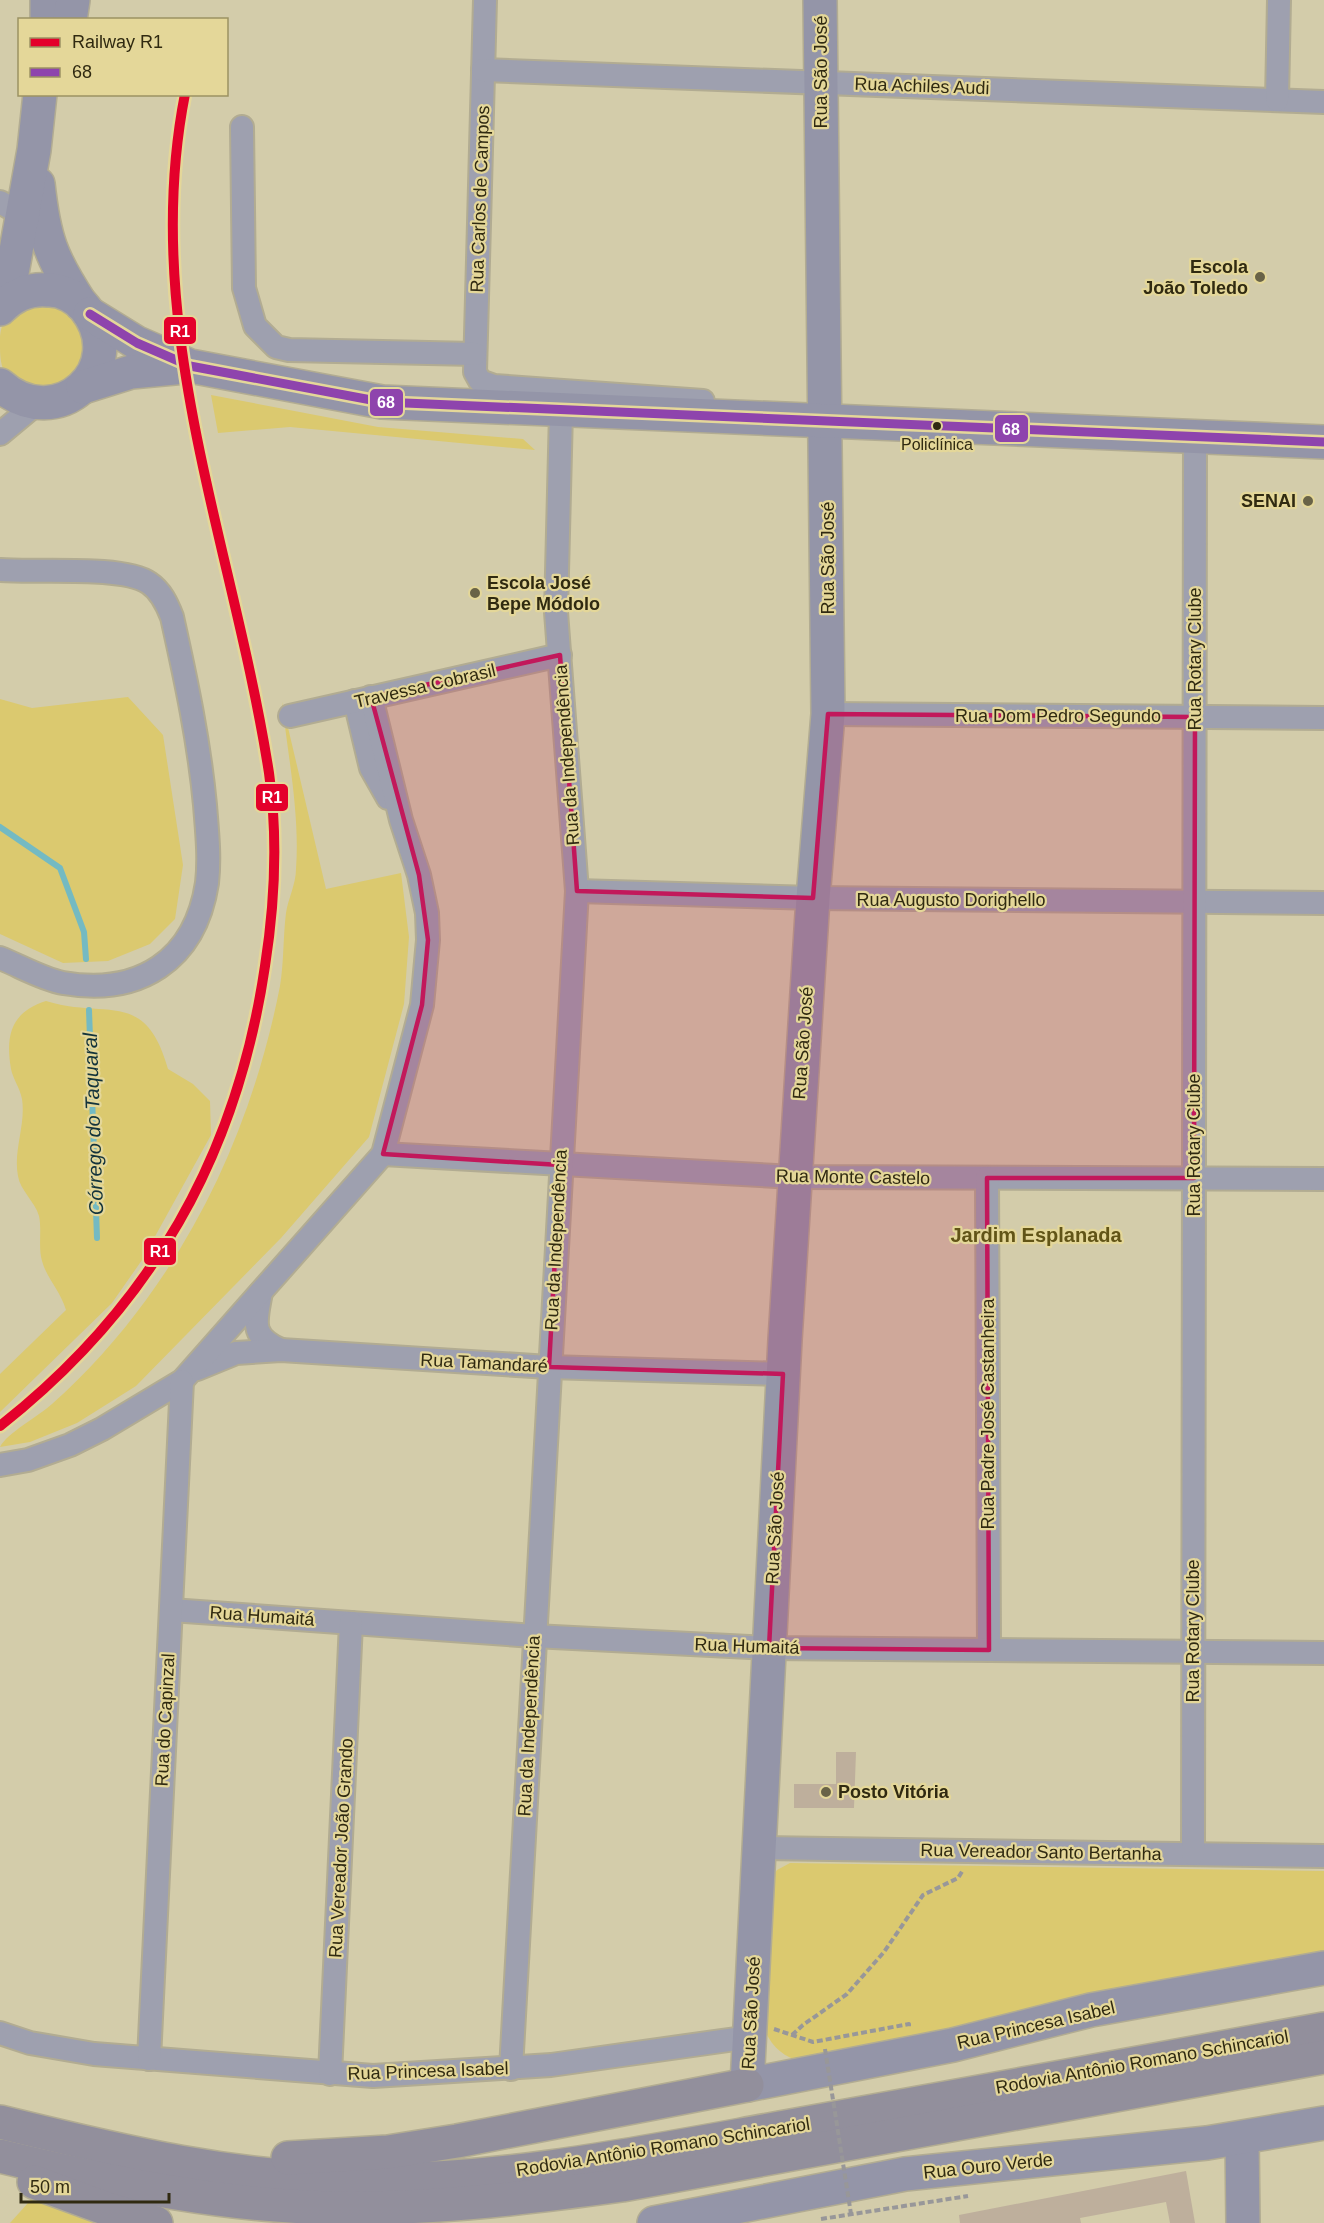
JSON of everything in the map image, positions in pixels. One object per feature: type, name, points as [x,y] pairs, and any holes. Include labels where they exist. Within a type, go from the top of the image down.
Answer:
[{"type":"highway","name":"Rodovia Antônio Romano Schincariol","points":[[0,2122],[158,2160],[236,2172],[365,2180],[513,2172],[617,2157],[1324,2029]]},
{"type":"highway","name":"Rodovia Antônio Romano Schincariol","points":[[0,2156],[148,2189],[215,2199],[353,2208],[423,2206],[622,2185],[1324,2056]]},
{"type":"highway","points":[[158,2160],[299,2158],[388,2152],[747,2085]]},
{"type":"highway","points":[[0,2165],[73,2197],[156,2223]]},
{"type":"street","points":[[47,0],[47,18]]},
{"type":"street","points":[[70,18],[73,0]]},
{"type":"street","name":"Rua Carlos de Campos","points":[[485,0],[475,354],[475,372],[480,381],[494,386],[706,401],[763,420]]},
{"type":"street","name":"Rua São José","points":[[747,2085],[794,1178],[828,714],[827,459],[824,422],[820,0]]},
{"type":"street","points":[[1277,100],[1279,0]]},
{"type":"street","name":"Rua Achiles Audi","points":[[483,70],[1324,102]]},
{"type":"street","points":[[1,387],[19,399],[36,404],[53,403],[69,398],[83,387],[93,375],[98,360],[100,344],[97,329],[50,249],[43,227],[34,150],[40,96]]},
{"type":"street","points":[[242,127],[244,288],[255,326],[266,339],[276,347],[289,350],[475,354]]},
{"type":"street","points":[[3,305],[11,208],[34,150]]},
{"type":"street","points":[[3,305],[22,293],[37,289],[53,290],[69,295],[137,343],[190,366],[327,394],[382,402],[561,412],[1324,442]]},
{"type":"street","points":[[83,387],[131,372],[190,366]]},
{"type":"street","points":[[0,434],[36,404]]},
{"type":"street","name":"Rua da Independência","points":[[511,2069],[577,891],[556,612],[561,412]]},
{"type":"street","name":"Rua Rotary Clube","points":[[1193,1854],[1195,436]]},
{"type":"street","points":[[0,570],[126,573],[148,582],[164,598],[172,617],[199,745],[209,850],[207,884],[197,917],[179,951],[154,973],[130,983],[103,987],[61,983],[0,958]]},
{"type":"street","name":"Travessa Cobrasil","points":[[290,716],[560,655]]},
{"type":"street","points":[[0,1465],[35,1458],[70,1445],[102,1429],[185,1377],[383,1154],[422,1005],[426,975],[427,913],[419,874],[401,820],[371,768],[363,699]]},
{"type":"street","name":"Rua Dom Pedro Segundo","points":[[828,714],[1324,718]]},
{"type":"street","name":"Rua Augusto Dorighello","points":[[577,891],[813,898],[1324,903]]},
{"type":"street","name":"Rua Monte Castelo","points":[[383,1154],[794,1178],[1324,1179]]},
{"type":"street","name":"Rua Padre José Castanheira","points":[[987,1178],[989,1650]]},
{"type":"street","points":[[261,1292],[256,1320],[258,1333],[264,1343],[281,1350]]},
{"type":"street","name":"Rua Tamandaré","points":[[185,1377],[236,1353],[281,1350],[549,1367],[783,1374]]},
{"type":"street","name":"Rua do Capinzal","points":[[149,2059],[185,1377]]},
{"type":"street","name":"Rua Humaitá","points":[[171,1610],[534,1636],[769,1648],[1324,1653]]},
{"type":"street","name":"Rua Vereador João Grando","points":[[330,2074],[351,1623]]},
{"type":"street","name":"Rua Vereador Santo Bertanha","points":[[759,1848],[1324,1856]]},
{"type":"street","name":"Rua Princesa Isabel","points":[[747,2085],[953,2045],[1091,2010],[1324,1968]]},
{"type":"street","name":"Rua Princesa Isabel","points":[[0,2033],[30,2043],[149,2059],[373,2076],[511,2069],[750,2028]]},
{"type":"street","name":"Rua Ouro Verde","points":[[654,2223],[745,2214],[905,2174],[1242,2138],[1324,2123]]},
{"type":"street","points":[[1242,2138],[1243,2223]]},
{"type":"path","points":[[792,2035],[847,1994],[861,1975],[885,1952],[923,1896],[958,1878],[972,1851]]},
{"type":"path","points":[[750,2028],[792,2035],[813,2042],[830,2039]]},
{"type":"path","points":[[810,2221],[852,2214],[825,2049]]},
{"type":"highlighted area","points":[[560,655],[577,891],[813,898],[828,714],[1195,717],[1194,1178],[987,1178],[989,1650],[769,1648],[783,1374],[549,1367],[560,1165],[383,1154],[422,1005],[428,940],[419,875],[371,697]]},
{"type":"shaded area","points":[[59,303],[87,334],[78,375],[40,392],[4,371],[0,354],[1,330],[5,320],[18,309]]},
{"type":"shaded area","points":[[211,395],[378,427],[523,439],[535,450],[290,427],[218,433]]},
{"type":"shaded area","points":[[128,697],[163,735],[183,865],[175,919],[150,944],[108,961],[63,963],[0,934],[0,699],[32,708]]},
{"type":"shaded area","points":[[282,702],[326,889],[401,873],[409,937],[404,1004],[369,1137],[281,1238],[136,1386],[77,1423],[30,1442],[0,1447],[9,1436],[46,1409],[90,1368],[146,1300],[193,1228],[246,1110],[271,1028],[280,986],[286,913],[296,875],[295,806]]},
{"type":"shaded area","points":[[46,1001],[122,1012],[136,1017],[148,1027],[159,1044],[168,1069],[193,1084],[210,1101],[211,1135],[142,1260],[112,1303],[0,1412],[0,1374],[66,1310],[42,1261],[39,1216],[19,1181],[17,1157],[23,1109],[9,1056],[10,1035],[18,1018],[25,1011]]},
{"type":"shaded area","points":[[790,1863],[1324,1871],[1324,1956],[802,2062],[780,2051],[765,2031],[773,1876],[777,1870]]},
{"type":"shaded area","points":[[37,2193],[118,2223],[10,2223]]},
{"type":"building","points":[[836,1752],[856,1752],[854,1808],[794,1808],[794,1784],[836,1784]]},
{"type":"building","points":[[1186,2171],[1195,2223],[1170,2223],[1166,2202],[1080,2218],[1081,2223],[960,2223],[959,2215]]},
{"type":"waterway","name":"Córrego do Taquaral","points":[[0,827],[60,868],[84,932],[86,959]]},
{"type":"waterway","name":"Córrego do Taquaral","points":[[89,1010],[97,1238]]},
{"type":"rail line","name":"R1","points":[[0,1426],[54,1380],[101,1331],[143,1278],[179,1223],[209,1164],[233,1101],[252,1035],[265,966],[273,894],[274,821],[269,773],[253,688],[197,436],[182,352],[174,267],[174,181],[185,96]]},
{"type":"transit line","name":"68","points":[[90,314],[137,343],[190,366],[382,402],[1324,442]]},
{"type":"place","name":"Escola João Toledo","points":[[1260,277]]},
{"type":"place","name":"Policlínica","points":[[937,426]]},
{"type":"place","name":"SENAI","points":[[1308,501]]},
{"type":"place","name":"Escola José Bepe Módolo","points":[[475,593]]},
{"type":"place","name":"Posto Vitória","points":[[826,1792]]},
{"type":"district","name":"Jardim Esplanada","points":[[1036,1235]]}]
